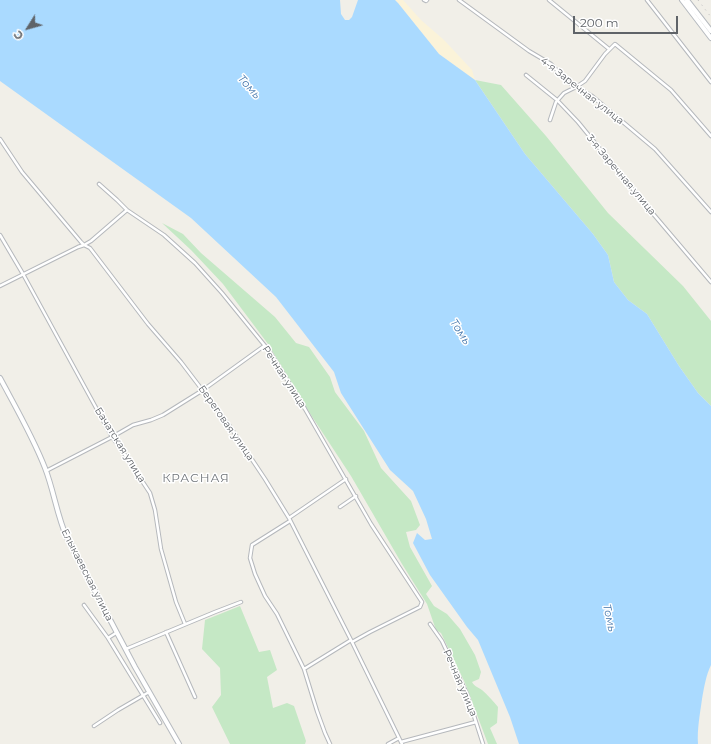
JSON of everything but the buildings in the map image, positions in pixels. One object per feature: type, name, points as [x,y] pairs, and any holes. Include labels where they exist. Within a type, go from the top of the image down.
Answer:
[{"type":"street","name":"4-я Заречная улица","points":[[459,0],[529,51],[552,64],[568,82],[592,96],[655,149],[711,212]]},
{"type":"street","points":[[549,0],[610,49]]},
{"type":"street","points":[[647,0],[711,82]]},
{"type":"street","points":[[682,0],[711,38]]},
{"type":"street","points":[[686,0],[711,32]]},
{"type":"street","points":[[550,120],[557,100],[564,93],[585,81],[605,54],[615,44],[625,54],[671,90],[711,136]]},
{"type":"street","name":"3-я Заречная улица","points":[[526,75],[557,100],[578,122],[648,209],[711,282]]},
{"type":"street","name":"Береговая улица","points":[[0,139],[22,172],[81,242],[90,248],[148,324],[203,390],[229,425],[265,479],[290,520],[402,743],[476,722]]},
{"type":"street","name":"Речная улица","points":[[99,184],[126,210],[164,235],[195,263],[222,293],[270,352],[356,496],[371,524],[422,602],[420,607],[351,641]]},
{"type":"street","points":[[0,286],[84,245],[126,210]]},
{"type":"street","name":"Бачатская улица","points":[[0,235],[23,274],[112,437],[125,454],[150,493],[155,510],[161,549],[176,602],[185,624]]},
{"type":"street","points":[[46,471],[134,425],[163,415],[203,390],[264,346]]},
{"type":"street","name":"Елыкаевская улица","points":[[0,378],[25,423],[39,453],[46,471],[63,529],[116,633],[179,744]]},
{"type":"street","points":[[330,744],[317,711],[304,669],[277,614],[265,596],[254,574],[250,558],[252,545],[290,520],[346,479]]},
{"type":"street","points":[[340,507],[356,496]]},
{"type":"street","points":[[125,649],[241,602]]},
{"type":"street","points":[[84,605],[108,638],[160,723]]},
{"type":"street","name":"Речная улица","points":[[430,624],[442,641],[467,694],[483,744]]},
{"type":"street","points":[[166,632],[195,697]]},
{"type":"street","points":[[108,638],[116,633]]},
{"type":"street","points":[[304,669],[351,641]]},
{"type":"street","points":[[94,726],[149,692]]},
{"type":"street","points":[[388,744],[399,738]]},
{"type":"green space","points":[[475,80],[501,85],[546,136],[608,213],[683,286],[711,321],[711,406],[698,393],[679,366],[647,314],[628,300],[614,282],[608,255],[593,234],[525,154]]},
{"type":"green space","points":[[162,223],[183,234],[201,253],[275,317],[296,343],[309,347],[330,377],[335,392],[364,431],[381,468],[411,501],[420,525],[416,530],[406,532],[410,547],[432,586],[426,594],[434,606],[447,614],[460,629],[475,655],[481,672],[479,679],[472,682],[498,707],[497,723],[490,728],[497,744],[488,744],[465,683],[441,633],[436,630],[427,604],[351,476],[311,415],[268,344],[223,284],[191,250]]},
{"type":"green space","points":[[240,606],[259,652],[270,650],[277,670],[267,677],[273,708],[287,703],[294,706],[306,741],[305,744],[230,744],[212,707],[221,695],[220,668],[202,649],[205,620]]},
{"type":"sand","points":[[395,0],[403,0],[421,20],[444,40],[472,70],[475,80],[439,54]]},
{"type":"water","name":"Томь","points":[[0,0],[340,0],[341,14],[345,20],[349,20],[352,17],[358,0],[395,0],[439,54],[475,80],[525,154],[593,234],[608,255],[614,282],[628,300],[647,314],[679,366],[698,393],[711,406],[711,665],[706,677],[702,699],[698,727],[698,744],[519,744],[510,717],[478,640],[430,575],[413,543],[417,533],[425,540],[432,539],[426,519],[413,491],[390,470],[341,393],[334,372],[276,297],[191,218],[0,81]]},
{"type":"railway","points":[[698,0],[711,17]]},
{"type":"district","name":"КРАСНАЯ","points":[[196,478]]}]
